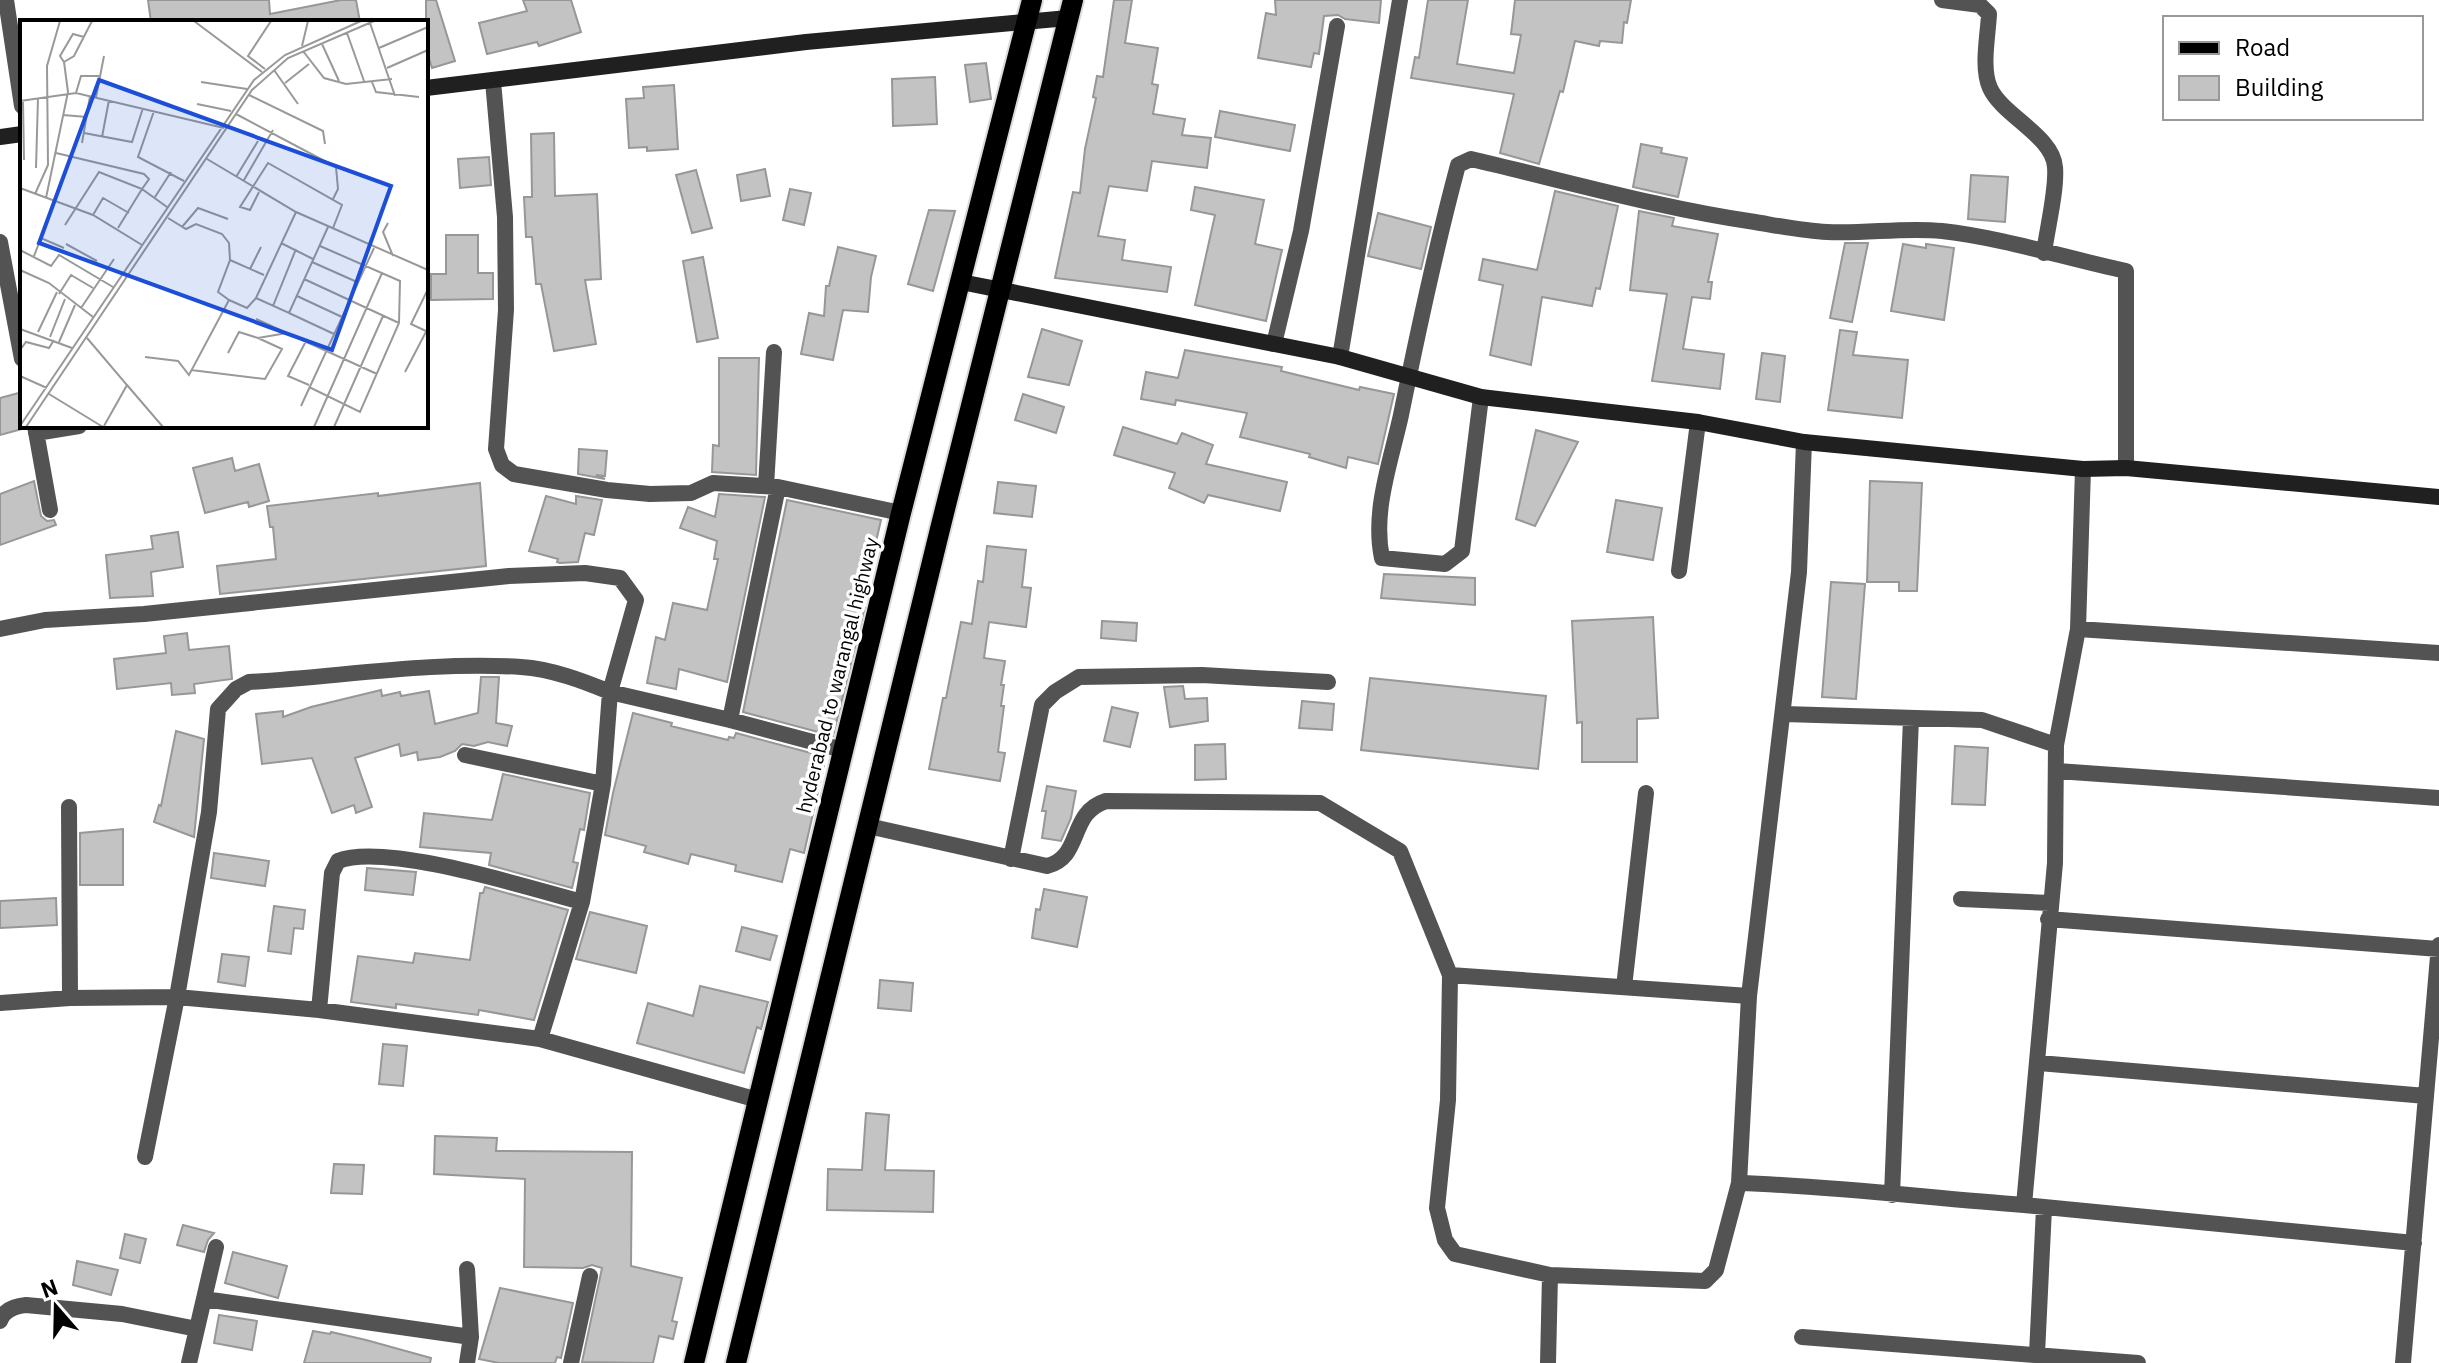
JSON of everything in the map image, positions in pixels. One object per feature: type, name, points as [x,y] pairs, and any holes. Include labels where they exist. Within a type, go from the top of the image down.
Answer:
[{"type":"main road","name":"hyderabad to warangal highway","points":[[694,1363],[901,513],[1032,0]]},
{"type":"main road","points":[[736,1363],[1071,9]]},
{"type":"street","points":[[6,0],[20,93]]},
{"type":"street","points":[[1340,357],[1400,0]]},
{"type":"street","points":[[1942,0],[1980,5],[1989,14],[1986,78],[1990,89],[1997,101],[2045,146],[2056,165],[2044,253]]},
{"type":"street","points":[[428,88],[806,42],[1027,22],[1071,9]]},
{"type":"street","points":[[1274,344],[1301,231],[1337,26]]},
{"type":"street","points":[[493,81],[505,217],[506,310],[496,449],[502,465],[514,474],[607,490],[650,494],[691,493],[713,483],[772,487],[901,513]]},
{"type":"street","points":[[0,137],[20,134]]},
{"type":"street","points":[[1481,397],[1462,551],[1445,564],[1382,558],[1377,536],[1380,511],[1408,377],[1458,165],[1466,160],[1680,209],[1753,222],[1827,232],[1943,231],[1998,240],[2126,271],[2126,468]]},
{"type":"street","points":[[0,242],[6,307],[20,352]]},
{"type":"street","points":[[961,282],[1340,357],[1481,397],[1698,422],[1804,442],[2083,469],[2126,468],[2439,497]]},
{"type":"street","points":[[730,720],[772,487],[774,352]]},
{"type":"street","points":[[1679,571],[1698,422]]},
{"type":"street","points":[[36,429],[50,510]]},
{"type":"street","points":[[868,826],[1047,866],[1057,863],[1068,851],[1086,811],[1106,801],[1320,803],[1400,851],[1450,975],[1448,1100],[1437,1208],[1445,1240],[1455,1254],[1550,1275],[1705,1281],[1716,1270],[1739,1183],[1749,996],[1799,572],[1804,442]]},
{"type":"street","points":[[2024,1205],[2055,863],[2056,745],[2078,629],[2083,469]]},
{"type":"street","points":[[0,629],[45,620],[144,614],[495,577],[585,573],[620,578],[636,600],[610,692],[603,784],[582,902],[540,1039]]},
{"type":"street","points":[[2078,629],[2439,653]]},
{"type":"street","points":[[145,1157],[209,812],[218,709],[236,689],[249,682],[393,671],[524,667],[580,680],[610,692],[843,750]]},
{"type":"street","points":[[1011,859],[1042,705],[1055,692],[1079,677],[1202,675],[1328,682]]},
{"type":"street","points":[[1784,714],[1982,720],[2056,745]]},
{"type":"street","points":[[1892,1195],[1911,718]]},
{"type":"street","points":[[465,755],[603,784]]},
{"type":"street","points":[[2057,771],[2439,798]]},
{"type":"street","points":[[1624,987],[1646,793]]},
{"type":"street","points":[[69,807],[70,998]]},
{"type":"street","points":[[319,1010],[332,873],[338,861],[351,856],[426,862],[582,902]]},
{"type":"street","points":[[1961,899],[2049,911],[2439,947],[2403,1363]]},
{"type":"street","points":[[1450,975],[1749,996]]},
{"type":"street","points":[[0,1003],[70,998],[177,997],[319,1010],[540,1039],[758,1100]]},
{"type":"street","points":[[2039,1063],[2426,1096]]},
{"type":"street","points":[[1739,1183],[1823,1186],[2414,1243]]},
{"type":"street","points":[[2037,1354],[2044,1208]]},
{"type":"street","points":[[189,1363],[216,1247]]},
{"type":"street","points":[[467,1269],[471,1337],[467,1363]]},
{"type":"street","points":[[1548,1363],[1550,1275]]},
{"type":"street","points":[[571,1363],[590,1276]]},
{"type":"street","points":[[204,1299],[471,1337]]},
{"type":"street","points":[[0,1321],[2,1315],[16,1306],[26,1305],[122,1314],[197,1329]]},
{"type":"street","points":[[1802,1337],[2037,1354],[2064,1360],[2138,1363]]},
{"type":"building","points":[[148,0],[269,0],[270,14],[341,0],[356,0],[360,20],[151,20]]},
{"type":"building","points":[[426,0],[436,0],[455,61],[432,68]]},
{"type":"building","points":[[523,0],[571,0],[581,32],[539,46],[537,42],[487,54],[479,23],[527,11]]},
{"type":"building","points":[[1114,0],[1132,0],[1125,43],[1158,48],[1152,84],[1158,85],[1153,114],[1185,119],[1182,135],[1211,138],[1207,168],[1152,161],[1147,191],[1109,186],[1098,236],[1125,240],[1122,260],[1171,267],[1167,292],[1055,278],[1073,192],[1080,193],[1096,98],[1093,97],[1097,76],[1103,77]]},
{"type":"building","points":[[1275,0],[1381,0],[1379,23],[1345,19],[1338,15],[1324,16],[1319,54],[1314,53],[1311,67],[1258,58],[1266,13],[1276,15]]},
{"type":"building","points":[[1428,0],[1468,0],[1457,64],[1514,73],[1521,35],[1511,34],[1515,0],[1631,0],[1622,43],[1600,41],[1599,46],[1575,41],[1563,92],[1560,91],[1539,164],[1500,153],[1514,94],[1411,78],[1415,57],[1419,58]]},
{"type":"building","points":[[986,63],[991,99],[970,102],[965,65]]},
{"type":"building","points":[[935,77],[937,124],[893,126],[892,79]]},
{"type":"building","points":[[674,85],[678,149],[647,151],[647,147],[629,148],[626,99],[644,98],[643,87]]},
{"type":"building","points":[[1220,111],[1295,125],[1290,151],[1215,137]]},
{"type":"building","points":[[554,133],[555,196],[597,194],[601,279],[585,280],[596,344],[554,351],[541,284],[536,284],[532,237],[526,237],[524,197],[532,197],[531,134]]},
{"type":"building","points":[[1641,144],[1662,148],[1661,153],[1687,158],[1678,197],[1633,187]]},
{"type":"building","points":[[489,157],[491,185],[460,188],[458,159]]},
{"type":"building","points":[[765,169],[770,196],[741,201],[737,175]]},
{"type":"building","points":[[696,170],[712,228],[692,233],[676,175]]},
{"type":"building","points":[[1971,175],[2008,177],[2005,222],[1968,219]]},
{"type":"building","points":[[1195,187],[1264,200],[1255,244],[1282,250],[1266,321],[1195,305],[1215,215],[1191,210]]},
{"type":"building","points":[[790,189],[811,193],[804,225],[783,220]]},
{"type":"building","points":[[1555,191],[1618,206],[1600,289],[1596,288],[1592,306],[1542,297],[1531,365],[1490,355],[1503,285],[1479,280],[1483,259],[1537,270]]},
{"type":"building","points":[[929,210],[955,211],[933,291],[908,284]]},
{"type":"building","points":[[1639,211],[1674,218],[1672,226],[1718,234],[1708,282],[1712,282],[1710,299],[1692,297],[1683,349],[1724,354],[1720,389],[1652,381],[1667,294],[1630,290]]},
{"type":"building","points":[[1378,213],[1431,227],[1421,269],[1368,256]]},
{"type":"building","points":[[446,235],[478,235],[478,273],[493,273],[493,299],[431,300],[431,274],[446,274]]},
{"type":"building","points":[[1845,243],[1868,243],[1852,322],[1830,318]]},
{"type":"building","points":[[1903,244],[1954,248],[1944,320],[1891,311]]},
{"type":"building","points":[[838,247],[876,256],[868,312],[843,310],[833,360],[801,354],[809,313],[824,316],[826,286],[829,286]]},
{"type":"building","points":[[703,257],[718,338],[697,342],[683,261]]},
{"type":"building","points":[[1042,329],[1082,341],[1069,385],[1028,377]]},
{"type":"building","points":[[1840,330],[1857,332],[1853,355],[1908,360],[1902,418],[1828,410]]},
{"type":"building","points":[[1185,350],[1282,367],[1281,371],[1359,390],[1360,387],[1394,394],[1378,464],[1348,457],[1346,468],[1309,457],[1310,454],[1240,437],[1247,413],[1176,400],[1175,405],[1141,399],[1146,372],[1178,378]]},
{"type":"building","points":[[1762,353],[1785,356],[1780,402],[1756,399]]},
{"type":"building","points":[[719,358],[759,358],[756,475],[712,472],[713,445],[719,446]]},
{"type":"building","points":[[20,393],[22,429],[0,435],[0,398]]},
{"type":"building","points":[[1023,394],[1064,407],[1056,433],[1015,420]]},
{"type":"building","points":[[1123,427],[1177,444],[1182,433],[1213,445],[1206,464],[1287,482],[1280,511],[1208,495],[1204,503],[1169,488],[1175,473],[1114,455]]},
{"type":"building","points":[[1536,430],[1578,442],[1535,526],[1516,519]]},
{"type":"building","points":[[579,449],[607,451],[605,476],[596,475],[605,479],[578,474]]},
{"type":"building","points":[[232,458],[235,471],[259,464],[269,501],[249,507],[248,502],[205,513],[193,468]]},
{"type":"building","points":[[34,481],[41,516],[47,521],[54,520],[56,525],[0,545],[0,494]]},
{"type":"building","points":[[1870,481],[1922,483],[1917,591],[1899,591],[1899,582],[1867,582]]},
{"type":"building","points":[[998,482],[1036,486],[1032,517],[994,513]]},
{"type":"building","points":[[480,483],[486,566],[220,594],[217,566],[276,559],[267,506]]},
{"type":"building","points":[[719,494],[765,497],[727,682],[679,669],[676,689],[647,683],[656,637],[665,640],[673,603],[707,610],[718,559],[714,559],[717,541],[680,528],[688,507],[715,517]]},
{"type":"building","points":[[546,496],[576,504],[576,496],[602,500],[594,535],[585,533],[578,562],[560,563],[558,559],[529,551]]},
{"type":"building","points":[[787,500],[881,520],[861,607],[865,608],[833,736],[743,712]]},
{"type":"building","points":[[1616,500],[1662,508],[1653,560],[1607,552]]},
{"type":"building","points":[[178,532],[183,567],[151,572],[153,596],[110,598],[106,555],[153,549],[151,536]]},
{"type":"building","points":[[987,546],[1026,550],[1022,587],[1031,588],[1026,627],[989,622],[984,658],[1005,661],[1001,685],[1004,685],[1001,706],[1004,706],[998,752],[1005,753],[1000,781],[929,769],[961,622],[972,624],[978,581],[983,582]]},
{"type":"building","points":[[1384,574],[1475,578],[1475,605],[1381,598]]},
{"type":"building","points":[[1831,582],[1865,584],[1856,699],[1822,697]]},
{"type":"building","points":[[1653,617],[1658,718],[1637,719],[1637,762],[1582,762],[1582,722],[1577,723],[1572,621]]},
{"type":"building","points":[[1102,621],[1137,623],[1136,641],[1101,638]]},
{"type":"building","points":[[187,633],[189,650],[229,646],[232,679],[194,684],[195,693],[172,695],[171,683],[117,689],[114,659],[166,653],[164,636]]},
{"type":"building","points":[[481,677],[499,677],[496,723],[512,726],[507,746],[488,742],[474,746],[462,744],[455,751],[440,757],[418,760],[417,752],[401,756],[399,744],[355,758],[372,807],[356,813],[354,805],[332,813],[312,758],[262,764],[256,714],[283,711],[283,717],[381,690],[382,696],[429,691],[435,724],[478,713]]},
{"type":"building","points":[[1370,678],[1546,696],[1538,769],[1361,750]]},
{"type":"building","points":[[1183,686],[1185,699],[1207,698],[1208,721],[1170,727],[1164,687]]},
{"type":"building","points":[[1302,701],[1334,704],[1332,730],[1299,728]]},
{"type":"building","points":[[1112,707],[1138,713],[1130,747],[1104,741]]},
{"type":"building","points":[[633,713],[728,740],[729,737],[734,738],[736,733],[826,757],[804,853],[790,849],[782,882],[735,871],[736,865],[691,854],[688,864],[644,852],[646,846],[605,835]]},
{"type":"building","points":[[176,731],[204,739],[194,837],[154,822],[161,806]]},
{"type":"building","points":[[1225,744],[1226,779],[1195,780],[1195,745]]},
{"type":"building","points":[[1955,746],[1988,748],[1985,805],[1952,804]]},
{"type":"building","points":[[503,774],[590,793],[584,830],[580,829],[573,862],[578,863],[572,888],[489,865],[491,853],[420,847],[424,813],[492,820]]},
{"type":"building","points":[[1047,786],[1076,791],[1071,818],[1061,841],[1042,838],[1046,811],[1042,811]]},
{"type":"building","points":[[123,829],[123,885],[80,885],[80,833]]},
{"type":"building","points":[[214,853],[269,861],[265,886],[211,878]]},
{"type":"building","points":[[367,868],[416,872],[413,895],[365,890]]},
{"type":"building","points":[[485,887],[568,910],[534,1020],[479,1010],[478,1015],[396,1004],[396,1008],[351,1002],[358,956],[413,963],[415,953],[470,960],[480,893]]},
{"type":"building","points":[[1044,889],[1087,897],[1077,947],[1032,938],[1036,909],[1040,910]]},
{"type":"building","points":[[56,898],[57,925],[0,928],[0,901]]},
{"type":"building","points":[[274,906],[305,910],[303,929],[294,928],[291,954],[268,951]]},
{"type":"building","points":[[590,912],[647,926],[636,973],[576,959]]},
{"type":"building","points":[[742,927],[777,936],[770,960],[736,951]]},
{"type":"building","points":[[222,954],[249,957],[245,986],[218,982]]},
{"type":"building","points":[[880,980],[913,983],[911,1011],[878,1008]]},
{"type":"building","points":[[700,986],[768,1002],[761,1029],[757,1027],[744,1073],[637,1043],[648,1003],[693,1016]]},
{"type":"building","points":[[383,1044],[407,1046],[403,1086],[379,1084]]},
{"type":"building","points":[[866,1113],[889,1115],[885,1170],[934,1171],[933,1212],[827,1210],[828,1169],[862,1170]]},
{"type":"building","points":[[435,1136],[497,1138],[496,1151],[632,1152],[631,1266],[682,1278],[672,1321],[677,1322],[673,1339],[659,1336],[653,1363],[582,1362],[602,1268],[592,1265],[583,1268],[524,1267],[525,1179],[434,1174]]},
{"type":"building","points":[[334,1164],[364,1165],[362,1194],[331,1193]]},
{"type":"building","points":[[183,1225],[214,1233],[204,1252],[177,1245]]},
{"type":"building","points":[[125,1234],[146,1239],[140,1263],[120,1258]]},
{"type":"building","points":[[233,1252],[287,1266],[278,1298],[225,1283]]},
{"type":"building","points":[[77,1261],[118,1270],[111,1295],[73,1285]]},
{"type":"building","points":[[500,1288],[573,1303],[561,1358],[557,1357],[555,1363],[499,1363],[479,1359]]},
{"type":"building","points":[[219,1315],[257,1321],[252,1350],[214,1343]]},
{"type":"building","points":[[313,1331],[366,1340],[431,1358],[430,1363],[304,1363]]}]
